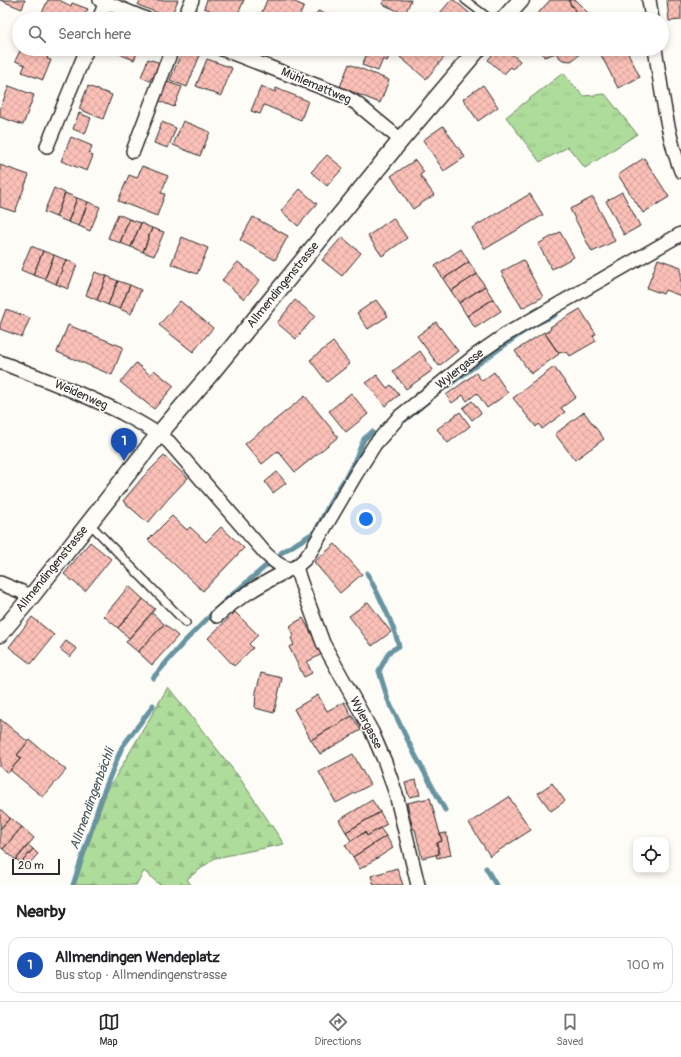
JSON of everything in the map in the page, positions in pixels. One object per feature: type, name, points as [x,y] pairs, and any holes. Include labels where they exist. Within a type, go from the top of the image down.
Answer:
[{"type":"street","points":[[187,12],[192,0]]},
{"type":"street","points":[[510,12],[521,0]]},
{"type":"street","points":[[649,0],[651,12]]},
{"type":"street","points":[[104,12],[110,2],[131,12]]},
{"type":"street","points":[[47,146],[84,56]]},
{"type":"street","points":[[133,151],[169,56]]},
{"type":"street","name":"Mühlemattweg","points":[[240,56],[344,96],[356,103],[401,140]]},
{"type":"street","name":"Allmendingenstrasse","points":[[0,634],[31,597],[159,434],[212,372],[401,140],[472,56]]},
{"type":"street","points":[[656,56],[669,134],[681,171]]},
{"type":"street","name":"Wylergasse","points":[[418,885],[396,794],[385,762],[372,732],[323,643],[300,580],[293,568],[312,551],[375,444],[399,417],[476,355],[505,335],[681,234]]},
{"type":"street","name":"Weidenweg","points":[[0,362],[97,401],[159,434]]},
{"type":"street","points":[[159,434],[169,442],[266,554],[277,564],[283,567],[293,568]]},
{"type":"street","points":[[217,616],[230,604],[293,568]]},
{"type":"street","points":[[0,583],[31,597]]},
{"type":"lane","points":[[465,0],[481,12]]},
{"type":"lane","name":"Allmendingenstrasse","points":[[89,523],[186,622]]},
{"type":"green space","points":[[563,73],[583,96],[605,94],[637,134],[585,168],[568,147],[540,162],[506,117]]},
{"type":"green space","points":[[168,687],[239,777],[284,844],[215,858],[187,879],[191,885],[160,885],[144,871],[136,885],[75,885],[106,793]]},
{"type":"building","points":[[0,0],[25,0],[22,9]]},
{"type":"building","points":[[48,0],[59,0],[71,6],[72,3],[88,9],[86,12],[42,12]]},
{"type":"building","points":[[140,0],[178,0],[173,12],[155,12],[138,5]]},
{"type":"building","points":[[207,0],[244,0],[239,12],[214,12],[204,8]]},
{"type":"building","points":[[267,0],[290,0],[304,6],[301,12],[262,12]]},
{"type":"building","points":[[384,0],[411,0],[406,12],[400,12],[382,4]]},
{"type":"building","points":[[451,0],[454,0],[468,12],[441,12]]},
{"type":"building","points":[[550,0],[570,0],[571,6],[573,6],[575,12],[539,12]]},
{"type":"building","points":[[575,0],[587,12],[575,12],[569,1]]},
{"type":"building","points":[[667,0],[681,0],[681,20],[669,21]]},
{"type":"building","points":[[18,56],[48,56],[47,59],[51,60],[43,80],[22,72],[25,65],[15,61]]},
{"type":"building","points":[[124,56],[136,56],[134,60]]},
{"type":"building","points":[[180,56],[200,56],[187,87],[170,80]]},
{"type":"building","points":[[366,56],[389,56],[387,61],[383,59],[378,71],[362,65]]},
{"type":"building","points":[[401,56],[445,56],[426,79],[400,57]]},
{"type":"building","points":[[491,56],[514,56],[520,61],[513,69],[511,67],[504,74],[488,60]]},
{"type":"building","points":[[558,56],[578,56],[571,61],[560,58]]},
{"type":"building","points":[[602,56],[630,56],[640,77],[618,88]]},
{"type":"building","points":[[148,59],[161,63],[155,78],[152,77],[150,81],[141,77]]},
{"type":"building","points":[[207,59],[232,68],[221,96],[196,86]]},
{"type":"building","points":[[349,64],[389,80],[380,103],[340,87]]},
{"type":"building","points":[[167,82],[182,87],[174,107],[159,101]]},
{"type":"building","points":[[483,85],[498,107],[478,121],[463,99]]},
{"type":"building","points":[[9,86],[34,95],[23,125],[0,117],[0,109]]},
{"type":"building","points":[[88,86],[112,95],[103,119],[79,109]]},
{"type":"building","points":[[261,86],[275,92],[276,88],[308,101],[301,120],[264,105],[260,114],[251,111]]},
{"type":"building","points":[[79,113],[91,118],[85,134],[73,129]]},
{"type":"building","points":[[183,121],[210,132],[200,156],[173,145]]},
{"type":"building","points":[[162,122],[176,128],[168,148],[154,143]]},
{"type":"building","points":[[443,126],[465,157],[444,171],[423,140]]},
{"type":"building","points":[[71,137],[92,146],[89,154],[93,156],[87,171],[61,161]]},
{"type":"building","points":[[327,155],[343,168],[327,186],[311,172]]},
{"type":"building","points":[[644,158],[669,197],[643,213],[618,175]]},
{"type":"building","points":[[415,160],[424,172],[420,175],[434,195],[413,209],[391,176]]},
{"type":"building","points":[[0,165],[29,175],[15,212],[0,207]]},
{"type":"building","points":[[142,166],[168,176],[161,193],[165,194],[157,216],[118,201],[129,175],[137,178]]},
{"type":"building","points":[[54,188],[65,193],[56,217],[44,212]]},
{"type":"building","points":[[300,189],[317,204],[298,226],[281,211]]},
{"type":"building","points":[[622,192],[640,226],[624,235],[606,201]]},
{"type":"building","points":[[65,193],[77,198],[68,222],[56,217]]},
{"type":"building","points":[[530,194],[543,215],[485,249],[472,228]]},
{"type":"building","points":[[593,197],[615,241],[592,252],[570,209]]},
{"type":"building","points":[[77,198],[88,202],[79,226],[68,222]]},
{"type":"building","points":[[88,202],[100,207],[90,231],[79,226]]},
{"type":"building","points":[[118,214],[129,219],[120,243],[108,238]]},
{"type":"building","points":[[253,217],[288,236],[275,260],[240,240]]},
{"type":"building","points":[[393,218],[407,238],[382,256],[368,236]]},
{"type":"building","points":[[129,219],[141,223],[131,247],[120,243]]},
{"type":"building","points":[[141,223],[152,228],[143,252],[131,247]]},
{"type":"building","points":[[152,228],[164,232],[154,256],[143,252]]},
{"type":"building","points":[[560,232],[574,257],[552,269],[538,244]]},
{"type":"building","points":[[182,237],[208,248],[197,274],[171,264]]},
{"type":"building","points":[[342,237],[361,253],[342,276],[322,260]]},
{"type":"building","points":[[31,246],[43,251],[33,275],[21,270]]},
{"type":"building","points":[[461,249],[469,262],[443,279],[435,266]]},
{"type":"building","points":[[43,251],[54,255],[45,279],[33,275]]},
{"type":"building","points":[[54,255],[66,260],[56,284],[45,279]]},
{"type":"building","points":[[658,259],[681,267],[681,296],[665,290],[663,294],[647,288]]},
{"type":"building","points":[[66,260],[77,264],[68,289],[56,284]]},
{"type":"building","points":[[523,260],[543,297],[522,308],[501,272]]},
{"type":"building","points":[[238,262],[260,280],[244,299],[222,280]]},
{"type":"building","points":[[469,262],[477,274],[451,291],[443,279]]},
{"type":"building","points":[[95,272],[107,276],[97,300],[86,295]]},
{"type":"building","points":[[477,274],[485,286],[459,303],[451,291]]},
{"type":"building","points":[[107,276],[118,281],[108,305],[97,300]]},
{"type":"building","points":[[118,281],[130,285],[120,309],[108,305]]},
{"type":"building","points":[[130,285],[141,290],[131,314],[120,309]]},
{"type":"building","points":[[485,286],[493,299],[467,316],[459,303]]},
{"type":"building","points":[[493,299],[501,311],[475,328],[467,316]]},
{"type":"building","points":[[295,300],[315,316],[296,339],[277,323]]},
{"type":"building","points":[[376,300],[388,316],[368,329],[357,313]]},
{"type":"building","points":[[180,301],[213,328],[193,352],[159,325]]},
{"type":"building","points":[[6,309],[30,318],[22,337],[0,329]]},
{"type":"building","points":[[580,309],[596,334],[593,336],[596,341],[570,356],[568,353],[557,351],[545,333],[551,329],[550,327]]},
{"type":"building","points":[[436,322],[458,351],[439,366],[417,336]]},
{"type":"building","points":[[68,325],[123,347],[112,375],[57,352]]},
{"type":"building","points":[[544,332],[559,354],[531,374],[515,351]]},
{"type":"building","points":[[333,342],[350,364],[327,382],[310,360]]},
{"type":"building","points":[[420,351],[433,370],[406,389],[393,371]]},
{"type":"building","points":[[136,363],[150,375],[154,370],[174,386],[154,409],[120,382]]},
{"type":"building","points":[[554,367],[576,397],[561,408],[565,412],[542,429],[539,424],[536,427],[513,398]]},
{"type":"building","points":[[494,372],[508,393],[487,408],[477,393],[467,401],[463,395],[452,403],[446,395],[476,373],[482,381]]},
{"type":"building","points":[[377,375],[387,388],[391,385],[399,395],[385,406],[366,383]]},
{"type":"building","points":[[351,393],[368,414],[346,432],[329,411]]},
{"type":"building","points":[[305,396],[338,437],[295,472],[278,451],[262,464],[245,444]]},
{"type":"building","points":[[472,401],[481,413],[472,420],[463,408]]},
{"type":"building","points":[[460,412],[470,426],[448,443],[437,429]]},
{"type":"building","points":[[584,412],[604,439],[575,460],[555,434]]},
{"type":"building","points":[[164,456],[188,478],[148,523],[123,501],[143,477]]},
{"type":"building","points":[[277,472],[286,483],[273,493],[265,482]]},
{"type":"building","points":[[172,516],[187,530],[190,527],[206,542],[221,527],[244,548],[203,591],[148,540]]},
{"type":"building","points":[[90,542],[111,559],[85,591],[64,574]]},
{"type":"building","points":[[335,544],[362,574],[340,593],[314,562]]},
{"type":"building","points":[[129,586],[143,599],[118,628],[104,616]]},
{"type":"building","points":[[143,599],[155,609],[129,638],[118,628]]},
{"type":"building","points":[[368,602],[391,632],[372,646],[349,616]]},
{"type":"building","points":[[235,612],[258,635],[249,644],[253,648],[234,666],[208,638]]},
{"type":"building","points":[[152,613],[164,624],[138,652],[126,642]]},
{"type":"building","points":[[32,617],[54,635],[31,664],[9,647]]},
{"type":"building","points":[[303,618],[322,654],[307,662],[312,673],[304,677],[289,647],[294,645],[291,638],[294,636],[290,628],[291,625]]},
{"type":"building","points":[[164,624],[178,636],[152,665],[138,652]]},
{"type":"building","points":[[66,641],[77,649],[70,657],[60,649]]},
{"type":"building","points":[[261,673],[282,678],[274,713],[255,708],[256,692]]},
{"type":"building","points":[[318,695],[327,711],[344,702],[352,716],[311,740],[294,709]]},
{"type":"building","points":[[352,716],[361,730],[320,754],[311,740]]},
{"type":"building","points":[[0,719],[28,742],[17,755],[21,758],[8,773],[0,767]]},
{"type":"building","points":[[30,740],[66,770],[43,797],[10,770],[21,758],[17,755]]},
{"type":"building","points":[[353,754],[370,785],[336,803],[319,772]]},
{"type":"building","points":[[416,780],[420,795],[409,797],[405,783]]},
{"type":"building","points":[[552,783],[565,801],[551,811],[538,793]]},
{"type":"building","points":[[509,797],[531,830],[490,856],[469,823]]},
{"type":"building","points":[[430,798],[442,841],[437,843],[439,854],[422,858],[407,803]]},
{"type":"building","points":[[372,800],[380,812],[346,832],[339,820]]},
{"type":"building","points":[[0,809],[10,818],[0,829]]},
{"type":"building","points":[[380,812],[387,824],[367,836],[365,832],[351,841],[346,832]]},
{"type":"building","points":[[10,818],[22,827],[3,849],[0,847],[0,829]]},
{"type":"building","points":[[22,827],[34,838],[16,860],[3,849]]},
{"type":"building","points":[[380,828],[386,836],[353,857],[345,845],[365,832],[367,836]]},
{"type":"building","points":[[446,833],[451,855],[437,858],[436,855],[439,854],[437,843],[442,841],[440,834]]},
{"type":"building","points":[[386,836],[393,848],[360,869],[353,857]]},
{"type":"building","points":[[28,845],[33,849],[21,863],[16,859]]},
{"type":"building","points":[[33,849],[38,854],[26,867],[21,863]]},
{"type":"building","points":[[397,868],[403,885],[374,885],[371,876]]},
{"type":"waterway","points":[[446,387],[520,334],[555,315]]},
{"type":"waterway","points":[[405,420],[428,401]]},
{"type":"waterway","points":[[281,553],[315,532],[333,497],[354,462],[364,439],[372,432]]},
{"type":"waterway","name":"Allmendingenbächli","points":[[153,678],[183,643],[225,601],[267,565]]},
{"type":"waterway","points":[[367,573],[381,599],[399,646],[389,652],[379,671],[388,700],[414,753],[445,810]]},
{"type":"waterway","name":"Allmendingenbächli","points":[[73,885],[102,796],[122,747],[153,705]]},
{"type":"waterway","points":[[486,868],[496,885]]},
{"type":"place","name":"Allmendingen Wendeplatz","points":[[124,461]]}]
